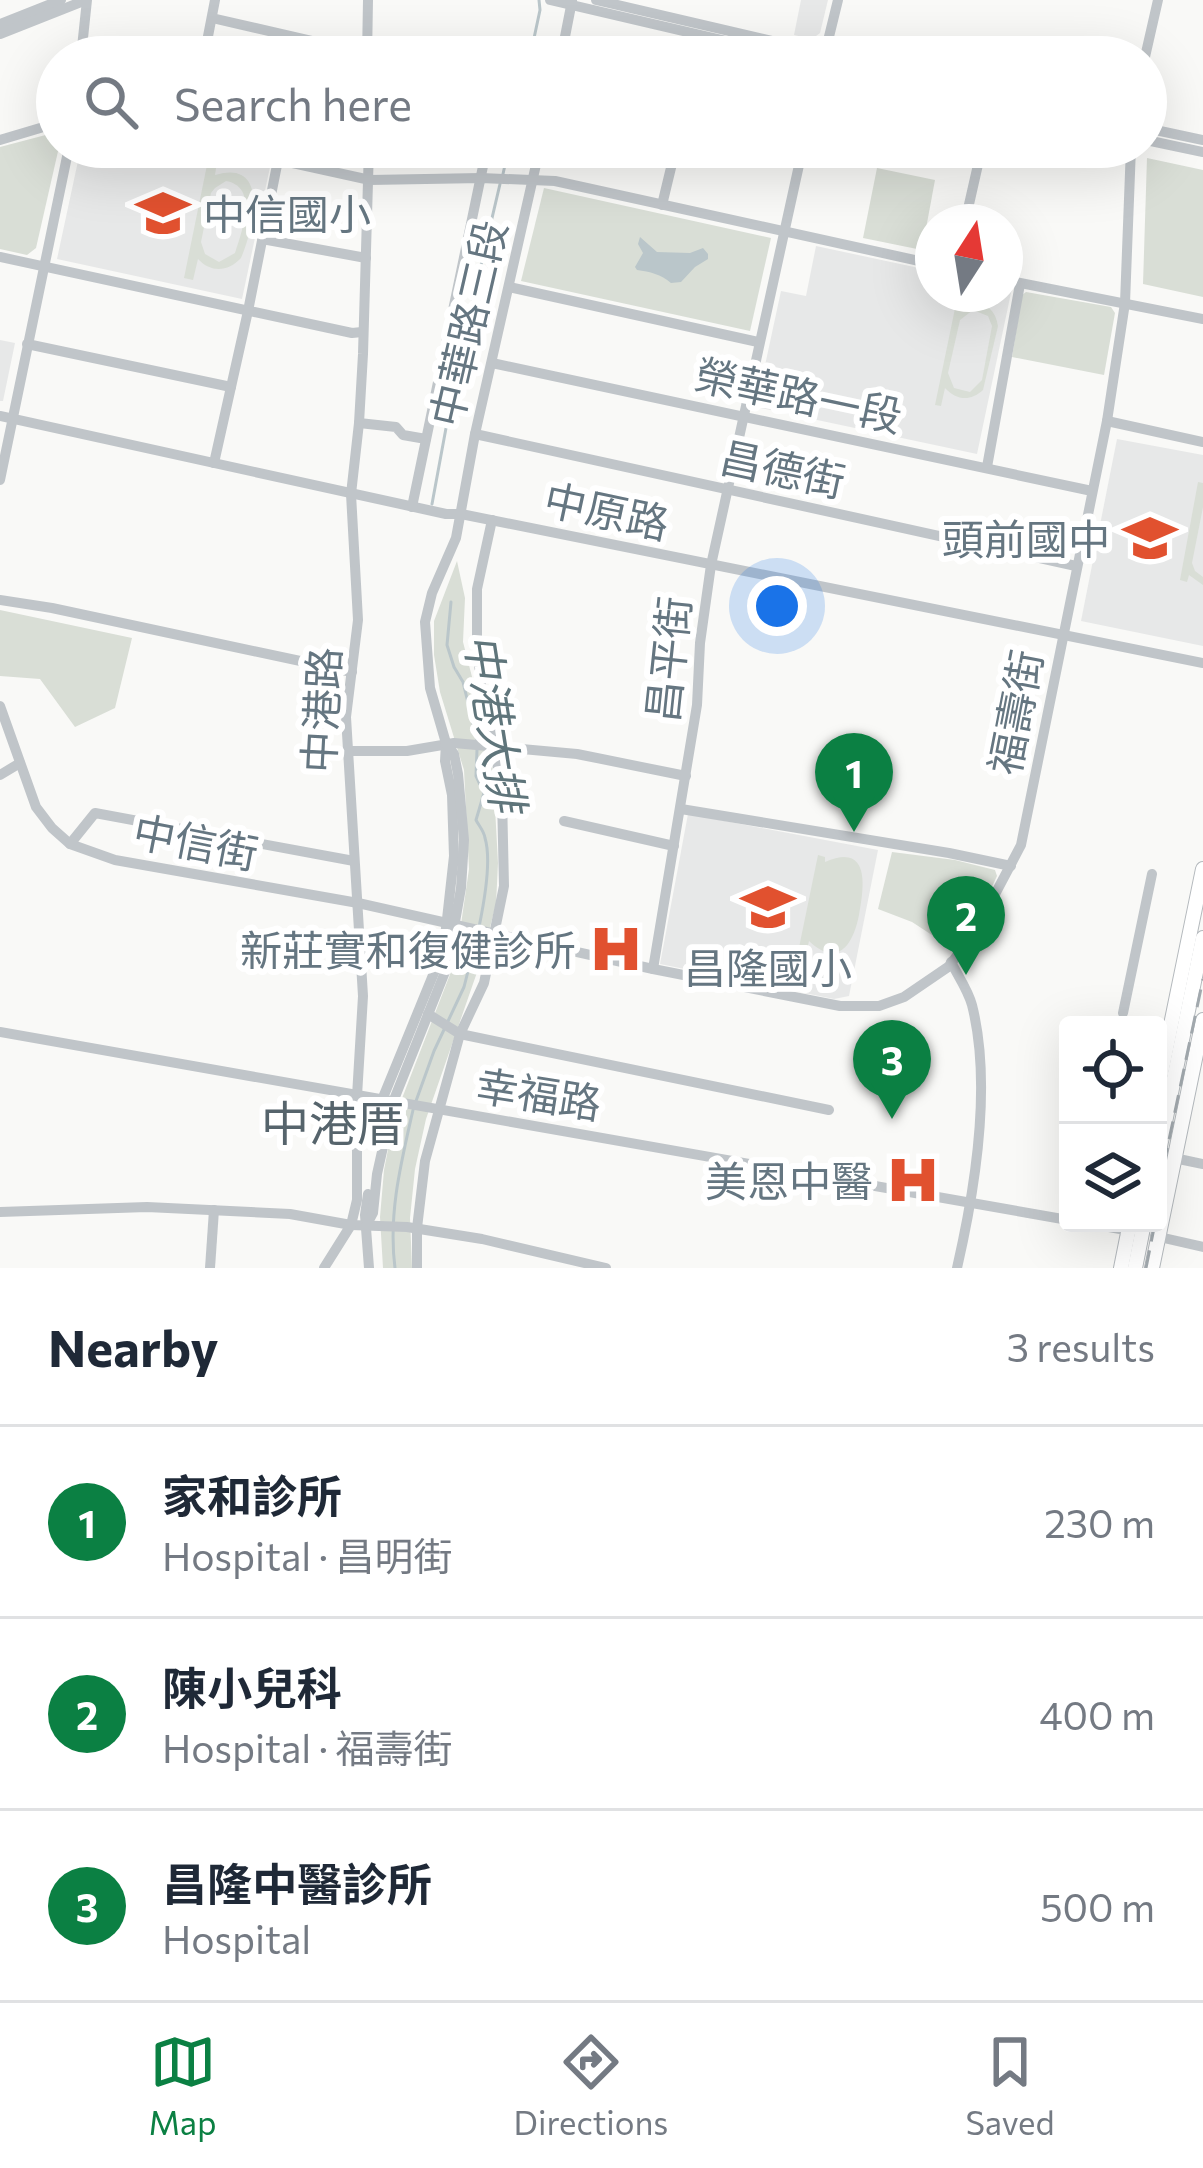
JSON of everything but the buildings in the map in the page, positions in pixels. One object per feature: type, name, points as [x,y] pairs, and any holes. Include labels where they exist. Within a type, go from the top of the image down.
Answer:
[{"type":"main road","points":[[1167,1046],[1201,885]]},
{"type":"main road","points":[[1167,1151],[1203,938]]},
{"type":"main road","points":[[1167,1154],[1197,1074],[1203,1019]]},
{"type":"main road","points":[[1121,1268],[1139,1232]]},
{"type":"main road","points":[[1135,1268],[1141,1232]]},
{"type":"main road","points":[[1142,1232],[1152,1268]]},
{"type":"street","points":[[0,23],[61,0]]},
{"type":"street","points":[[0,34],[86,0],[83,36]]},
{"type":"street","points":[[208,36],[215,0]]},
{"type":"street","points":[[367,36],[368,0]]},
{"type":"street","points":[[552,0],[703,36]]},
{"type":"street","points":[[596,0],[746,36]]},
{"type":"street","points":[[829,36],[838,0]]},
{"type":"street","points":[[1150,36],[1158,0]]},
{"type":"street","points":[[565,36],[572,3]]},
{"type":"street","points":[[212,17],[290,36]]},
{"type":"street","points":[[0,140],[36,129]]},
{"type":"street","points":[[1167,132],[1203,140]]},
{"type":"street","points":[[1167,144],[1203,152]]},
{"type":"street","points":[[0,480],[6,418],[28,344],[64,168]]},
{"type":"street","points":[[214,463],[276,168]]},
{"type":"street","points":[[315,168],[370,180],[555,181],[915,259]]},
{"type":"street","name":"中港路","points":[[324,1268],[351,1225],[357,1200],[362,996],[346,717],[358,620],[351,494],[359,423],[370,168]]},
{"type":"street","points":[[414,507],[483,168]]},
{"type":"street","name":"中華路三段","points":[[369,1268],[377,1174],[393,1102],[447,967],[456,924],[452,795],[445,761],[450,743],[428,678],[424,632],[437,582],[456,538],[536,168]]},
{"type":"street","points":[[662,205],[671,168]]},
{"type":"street","name":"昌平街","points":[[653,969],[697,705],[711,565],[798,168]]},
{"type":"street","points":[[969,204],[977,168]]},
{"type":"street","name":"福壽街","points":[[653,969],[840,1006],[879,1006],[904,997],[951,962],[974,934],[1021,845],[1107,421],[1126,302],[1130,168]]},
{"type":"street","points":[[262,239],[366,258]]},
{"type":"street","points":[[0,257],[362,332]]},
{"type":"street","points":[[1023,285],[1203,319]]},
{"type":"street","points":[[509,287],[758,342]]},
{"type":"street","points":[[987,467],[1015,312]]},
{"type":"street","points":[[28,344],[231,387]]},
{"type":"street","name":"榮華路一段","points":[[491,363],[1092,491]]},
{"type":"street","name":"中原路","points":[[6,418],[446,514],[1203,663]]},
{"type":"street","points":[[1107,421],[1203,442]]},
{"type":"street","points":[[359,423],[396,427],[404,435],[426,439]]},
{"type":"street","name":"昌德街","points":[[476,434],[1076,566]]},
{"type":"street","points":[[417,1268],[412,1228],[435,1109],[457,1033],[484,983],[504,886],[502,797],[482,694],[476,604],[493,520]]},
{"type":"street","points":[[0,600],[352,672]]},
{"type":"street","name":"中信街","points":[[0,706],[36,806],[70,844],[115,860],[358,903],[653,969]]},
{"type":"street","points":[[347,751],[407,752],[450,743],[491,746],[577,754],[686,776]]},
{"type":"street","points":[[0,775],[20,763]]},
{"type":"street","points":[[681,808],[1010,866]]},
{"type":"street","points":[[70,844],[95,813],[354,861]]},
{"type":"street","points":[[564,821],[674,846]]},
{"type":"street","points":[[1123,1013],[1152,874]]},
{"type":"street","points":[[951,962],[971,1001],[978,1059],[979,1133],[957,1268]]},
{"type":"street","points":[[428,1014],[457,1033],[829,1110]]},
{"type":"street","name":"幸福路","points":[[0,1032],[1059,1218]]},
{"type":"street","points":[[1167,1157],[1203,1164]]},
{"type":"street","points":[[0,1212],[147,1207],[290,1214],[482,1239],[606,1268]]},
{"type":"street","points":[[210,1268],[214,1210]]},
{"type":"street","points":[[1151,1232],[1203,1247]]},
{"type":"shaded area","points":[[801,0],[828,0],[820,33],[794,35]]},
{"type":"shaded area","points":[[36,138],[36,168],[54,168],[36,248],[27,255],[0,249],[0,147]]},
{"type":"shaded area","points":[[1167,162],[1203,170],[1203,297],[1143,284],[1147,168],[1167,168]]},
{"type":"shaded area","name":"中信國小","points":[[76,168],[270,168],[242,299],[57,259]]},
{"type":"shaded area","points":[[206,168],[216,168],[215,175],[244,177],[254,200],[241,258],[214,269],[198,259],[193,280],[184,278]],"holes":[[[226,181],[242,192],[246,211],[235,253],[219,262],[205,254],[201,242],[211,193]]]},
{"type":"shaded area","points":[[877,168],[935,180],[931,204],[915,204],[915,249],[863,238]]},
{"type":"shaded area","points":[[544,188],[771,238],[750,331],[521,281]]},
{"type":"shaded area","points":[[640,237],[657,252],[690,253],[703,248],[708,259],[681,282],[671,283],[637,270],[643,253]]},
{"type":"shaded area","points":[[816,246],[915,267],[915,312],[1007,312],[977,454],[756,407],[781,291],[806,296]]},
{"type":"shaded area","points":[[1023,294],[1111,307],[1115,313],[1104,375],[1012,357]]},
{"type":"shaded area","points":[[954,312],[970,312],[960,320],[948,373],[954,388],[970,392],[982,380],[992,326],[988,316],[978,312],[993,312],[998,326],[983,390],[963,398],[945,388],[941,406],[935,405]]},
{"type":"shaded area","points":[[0,340],[15,343],[3,401],[0,401]]},
{"type":"shaded area","name":"頭前國中","points":[[1117,439],[1203,455],[1203,646],[1081,621]]},
{"type":"shaded area","points":[[1198,482],[1203,483],[1203,507],[1192,563],[1203,585],[1189,575],[1187,582],[1180,580]]},
{"type":"shaded area","points":[[457,561],[465,598],[463,642],[493,771],[496,904],[426,1119],[410,1218],[412,1268],[383,1268],[380,1217],[394,1119],[456,959],[469,869],[464,770],[434,655],[434,621]]},
{"type":"shaded area","points":[[0,610],[132,638],[115,708],[75,727],[40,679],[0,676]]},
{"type":"shaded area","name":"昌隆國小","points":[[688,814],[878,850],[849,996],[834,999],[660,964]]},
{"type":"shaded area","points":[[892,852],[995,870],[997,876],[981,910],[955,950],[912,922],[878,909]]},
{"type":"shaded area","points":[[818,855],[825,862],[840,857],[857,863],[863,881],[859,915],[843,949],[828,953],[809,941],[803,968],[795,967]]},
{"type":"waterway","name":"中港大排","points":[[534,36],[539,0]]},
{"type":"waterway","name":"中港大排","points":[[503,174],[504,168]]},
{"type":"waterway","name":"中港大排","points":[[432,504],[458,363],[500,184]]},
{"type":"waterway","name":"中港大排","points":[[451,602],[447,645],[463,682],[477,740]]},
{"type":"waterway","name":"中港大排","points":[[477,750],[476,776],[484,793],[476,820],[488,858],[479,927]]},
{"type":"waterway","name":"中港大排","points":[[416,1101],[464,987],[477,936]]},
{"type":"waterway","name":"中港大排","points":[[395,1268],[394,1208],[413,1110]]},
{"type":"railway","points":[[1167,1149],[1203,979]]},
{"type":"railway","points":[[1146,1268],[1153,1232]]},
{"type":"place","name":"中信國小","points":[[163,213]]},
{"type":"place","name":"頭前國中","points":[[1150,538]]},
{"type":"place","name":"家和診所","points":[[854,832]]},
{"type":"place","name":"昌隆國小","points":[[768,907]]},
{"type":"place","name":"新莊實和復健診所","points":[[616,949]]},
{"type":"place","name":"陳小兒科","points":[[966,975]]},
{"type":"place","name":"昌隆中醫診所","points":[[892,1119]]},
{"type":"place","name":"美恩中醫","points":[[913,1180]]},
{"type":"district","name":"中港厝","points":[[333,1121]]}]
